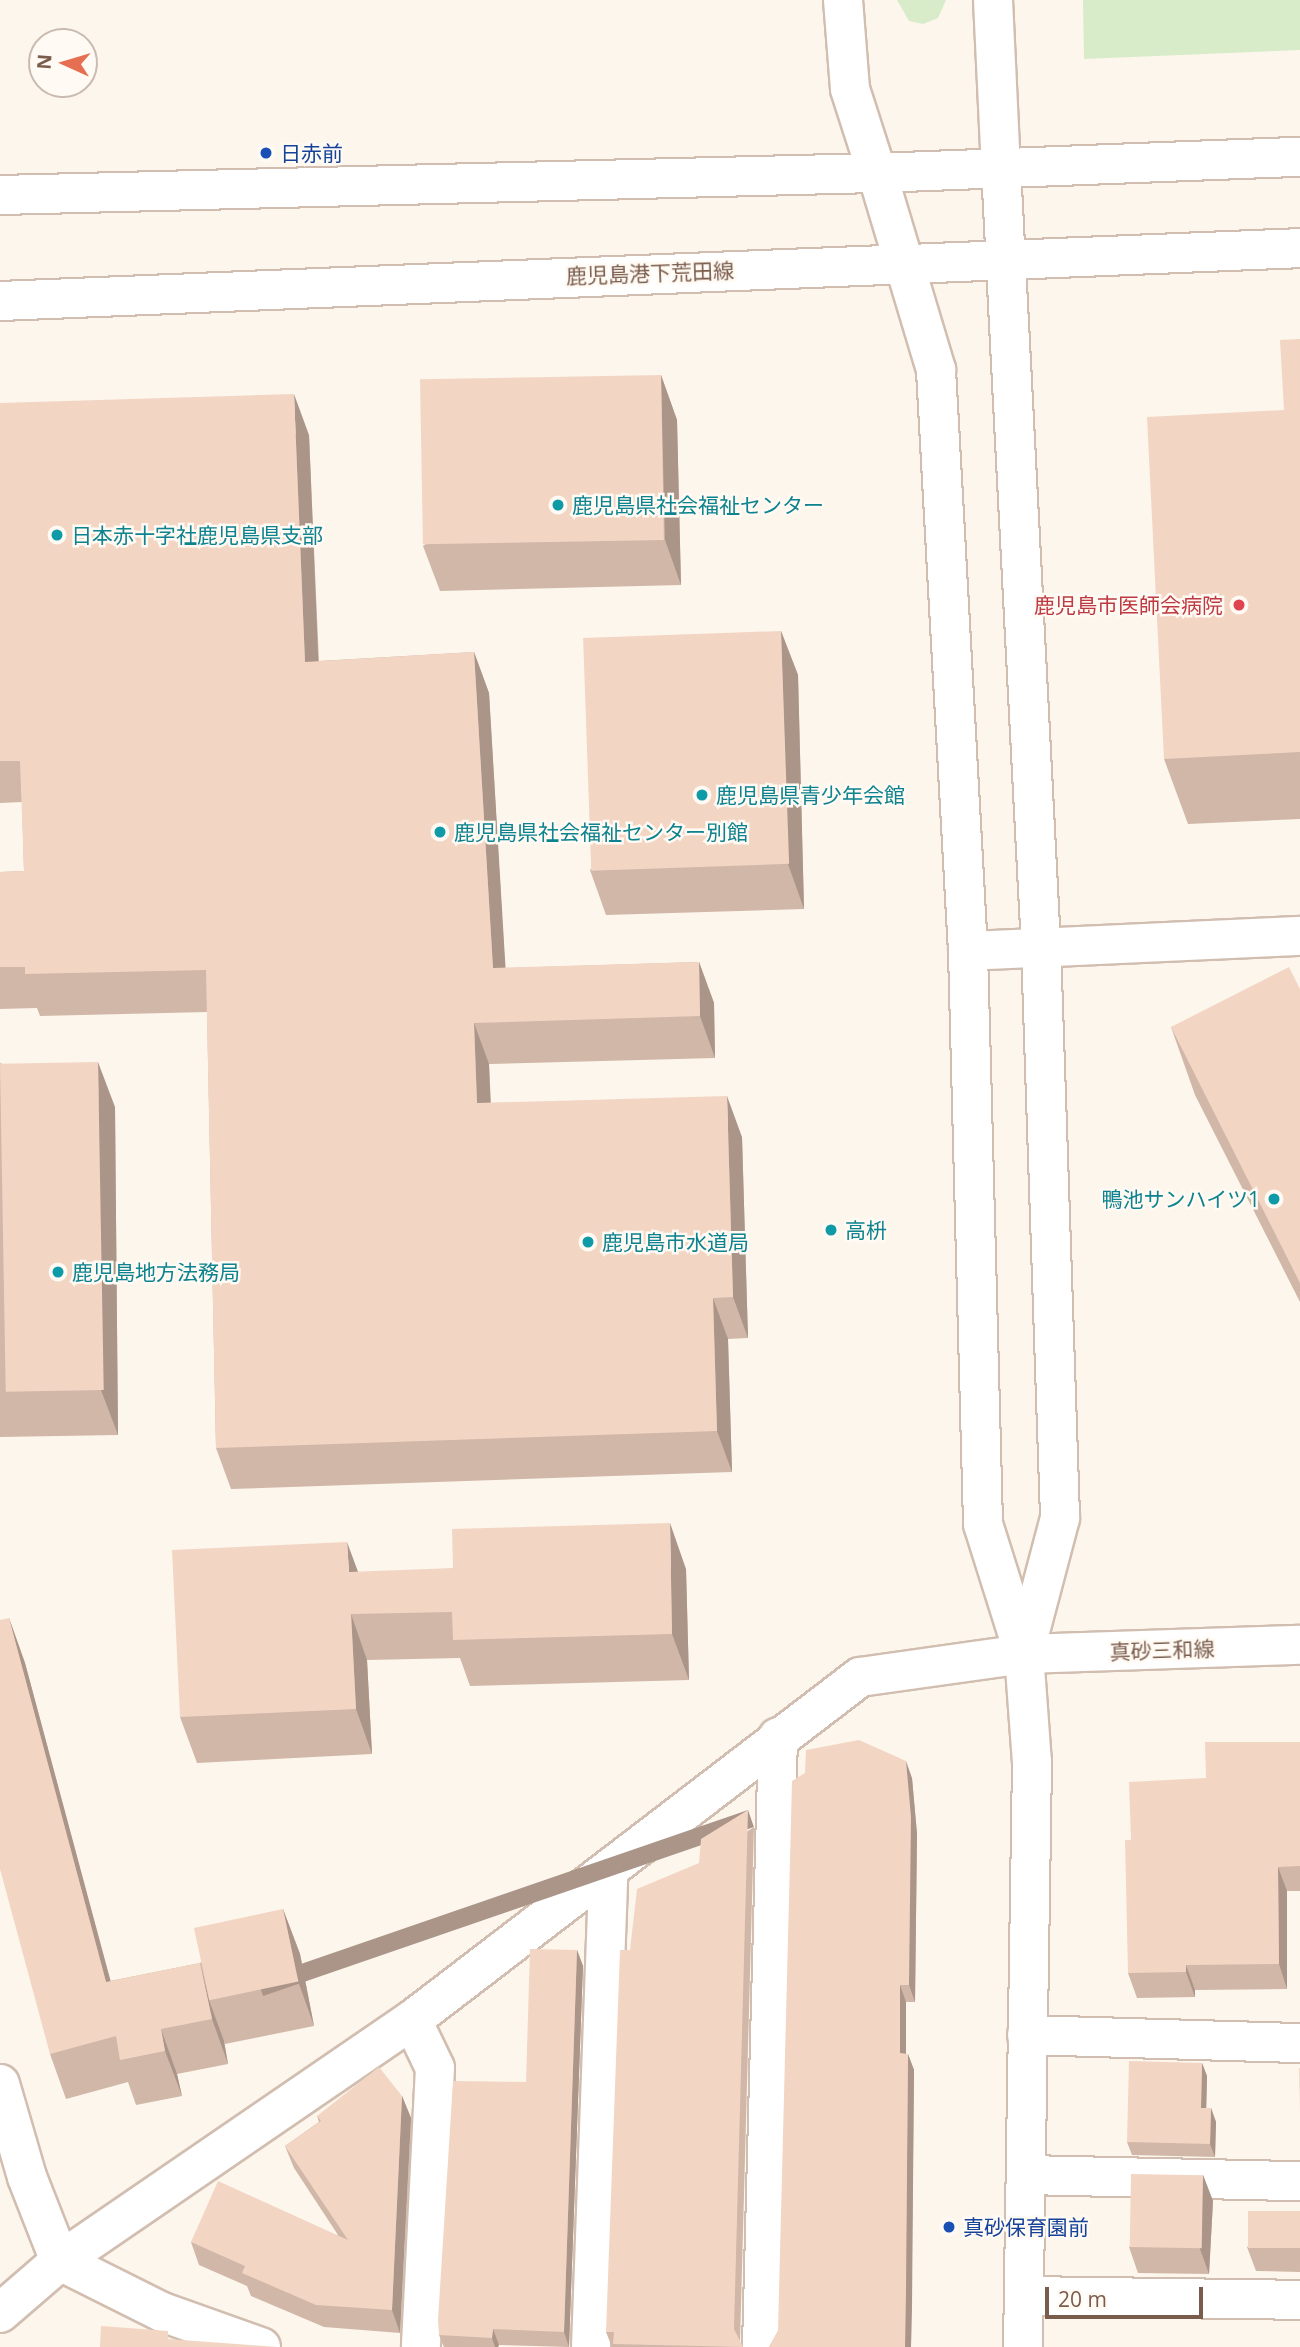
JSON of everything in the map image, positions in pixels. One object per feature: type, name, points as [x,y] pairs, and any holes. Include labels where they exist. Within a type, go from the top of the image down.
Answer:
[{"type":"street","points":[[843,0],[850,89],[936,370],[968,951],[983,1524],[1024,1654],[1032,1762],[1023,2347]]},
{"type":"street","points":[[993,0],[1041,947],[1060,1518],[1024,1654]]},
{"type":"street","points":[[0,194],[877,173],[1300,157]]},
{"type":"street","name":"鹿児島港下荒田線","points":[[0,300],[1300,248]]},
{"type":"street","points":[[968,951],[1300,936]]},
{"type":"street","name":"真砂三和線","points":[[0,2313],[60,2261],[412,2020],[608,1872],[778,1737],[860,1677],[1024,1654],[1300,1645]]},
{"type":"street","points":[[762,2347],[778,1737]]},
{"type":"street","points":[[591,2347],[608,1872]]},
{"type":"street","points":[[412,2020],[435,2067],[421,2347]]},
{"type":"street","points":[[1027,2035],[1300,2043]]},
{"type":"street","points":[[0,2084],[27,2176],[60,2261],[162,2312],[261,2347]]},
{"type":"street","points":[[1026,2175],[1300,2181]]},
{"type":"street","points":[[1024,2296],[1300,2301]]},
{"type":"green space","points":[[897,0],[946,0],[938,18],[923,24],[909,21]]},
{"type":"green space","points":[[1083,0],[1300,0],[1300,50],[1084,59]]},
{"type":"building","name":"鹿児島市医師会病院","points":[[1300,339],[1300,752],[1164,759],[1147,417],[1284,410],[1280,340]]},
{"type":"building","name":"鹿児島県社会福祉センター","points":[[661,375],[664,540],[423,544],[420,379]]},
{"type":"building","points":[[294,394],[305,662],[474,652],[493,968],[699,962],[700,1016],[474,1023],[477,1103],[727,1096],[733,1297],[713,1298],[717,1431],[216,1448],[206,970],[25,974],[25,967],[0,967],[0,872],[24,871],[20,761],[0,761],[0,403]]},
{"type":"building","name":"鹿児島県青少年会館","points":[[781,631],[789,864],[591,871],[583,638]]},
{"type":"building","points":[[1289,967],[1300,989],[1300,1283],[1171,1027]]},
{"type":"building","name":"鹿児島地方法務局","points":[[98,1062],[104,1390],[6,1392],[0,1064]]},
{"type":"building","points":[[670,1523],[672,1634],[453,1640],[452,1612],[351,1614],[356,1709],[180,1717],[172,1550],[347,1542],[349,1572],[453,1568],[452,1529]]},
{"type":"building","points":[[9,1618],[106,1982],[200,1963],[212,2019],[161,2029],[165,2051],[120,2060],[116,2036],[50,2054],[0,1869],[0,1620]]},
{"type":"building","points":[[859,1740],[906,1761],[911,1817],[909,1985],[900,1985],[900,2053],[908,2054],[905,2347],[769,2347],[778,2331],[792,1781],[805,1773],[806,1750]]},
{"type":"building","points":[[1205,1742],[1300,1742],[1300,1866],[1278,1867],[1279,1964],[1186,1965],[1186,1972],[1128,1973],[1125,1840],[1131,1840],[1129,1782],[1206,1778]]},
{"type":"building","points":[[748,1810],[734,2329],[743,2347],[613,2344],[614,2332],[606,2332],[620,1950],[630,1950],[637,1889],[699,1863],[701,1839]]},
{"type":"building","points":[[283,1909],[298,1981],[209,2000],[194,1928]]},
{"type":"building","points":[[530,1949],[577,1950],[564,2332],[493,2329],[492,2338],[439,2335],[453,2081],[526,2082]]},
{"type":"building","points":[[1129,2061],[1202,2063],[1201,2108],[1211,2108],[1210,2144],[1127,2142]]},
{"type":"building","points":[[379,2067],[402,2096],[392,2310],[316,2305],[242,2273],[245,2266],[191,2242],[218,2181],[348,2240],[285,2146],[321,2121],[317,2116]]},
{"type":"building","points":[[1131,2174],[1203,2175],[1202,2248],[1130,2247]]},
{"type":"building","points":[[1248,2211],[1300,2211],[1300,2248],[1248,2248]]},
{"type":"building","points":[[101,2326],[168,2331],[168,2339],[278,2347],[100,2347]]},
{"type":"place","name":"日赤前","points":[[266,153]]},
{"type":"place","name":"鹿児島県社会福祉センター","points":[[558,505]]},
{"type":"place","name":"日本赤十字社鹿児島県支部","points":[[57,535]]},
{"type":"place","name":"鹿児島市医師会病院","points":[[1239,605]]},
{"type":"place","name":"鹿児島県青少年会館","points":[[702,795]]},
{"type":"place","name":"鹿児島県社会福祉センター別館","points":[[440,832]]},
{"type":"place","name":"鴨池サンハイツ1","points":[[1274,1199]]},
{"type":"place","name":"高枡","points":[[831,1230]]},
{"type":"place","name":"鹿児島市水道局","points":[[588,1242]]},
{"type":"place","name":"鹿児島地方法務局","points":[[58,1272]]},
{"type":"place","name":"真砂保育園前","points":[[949,2227]]}]
